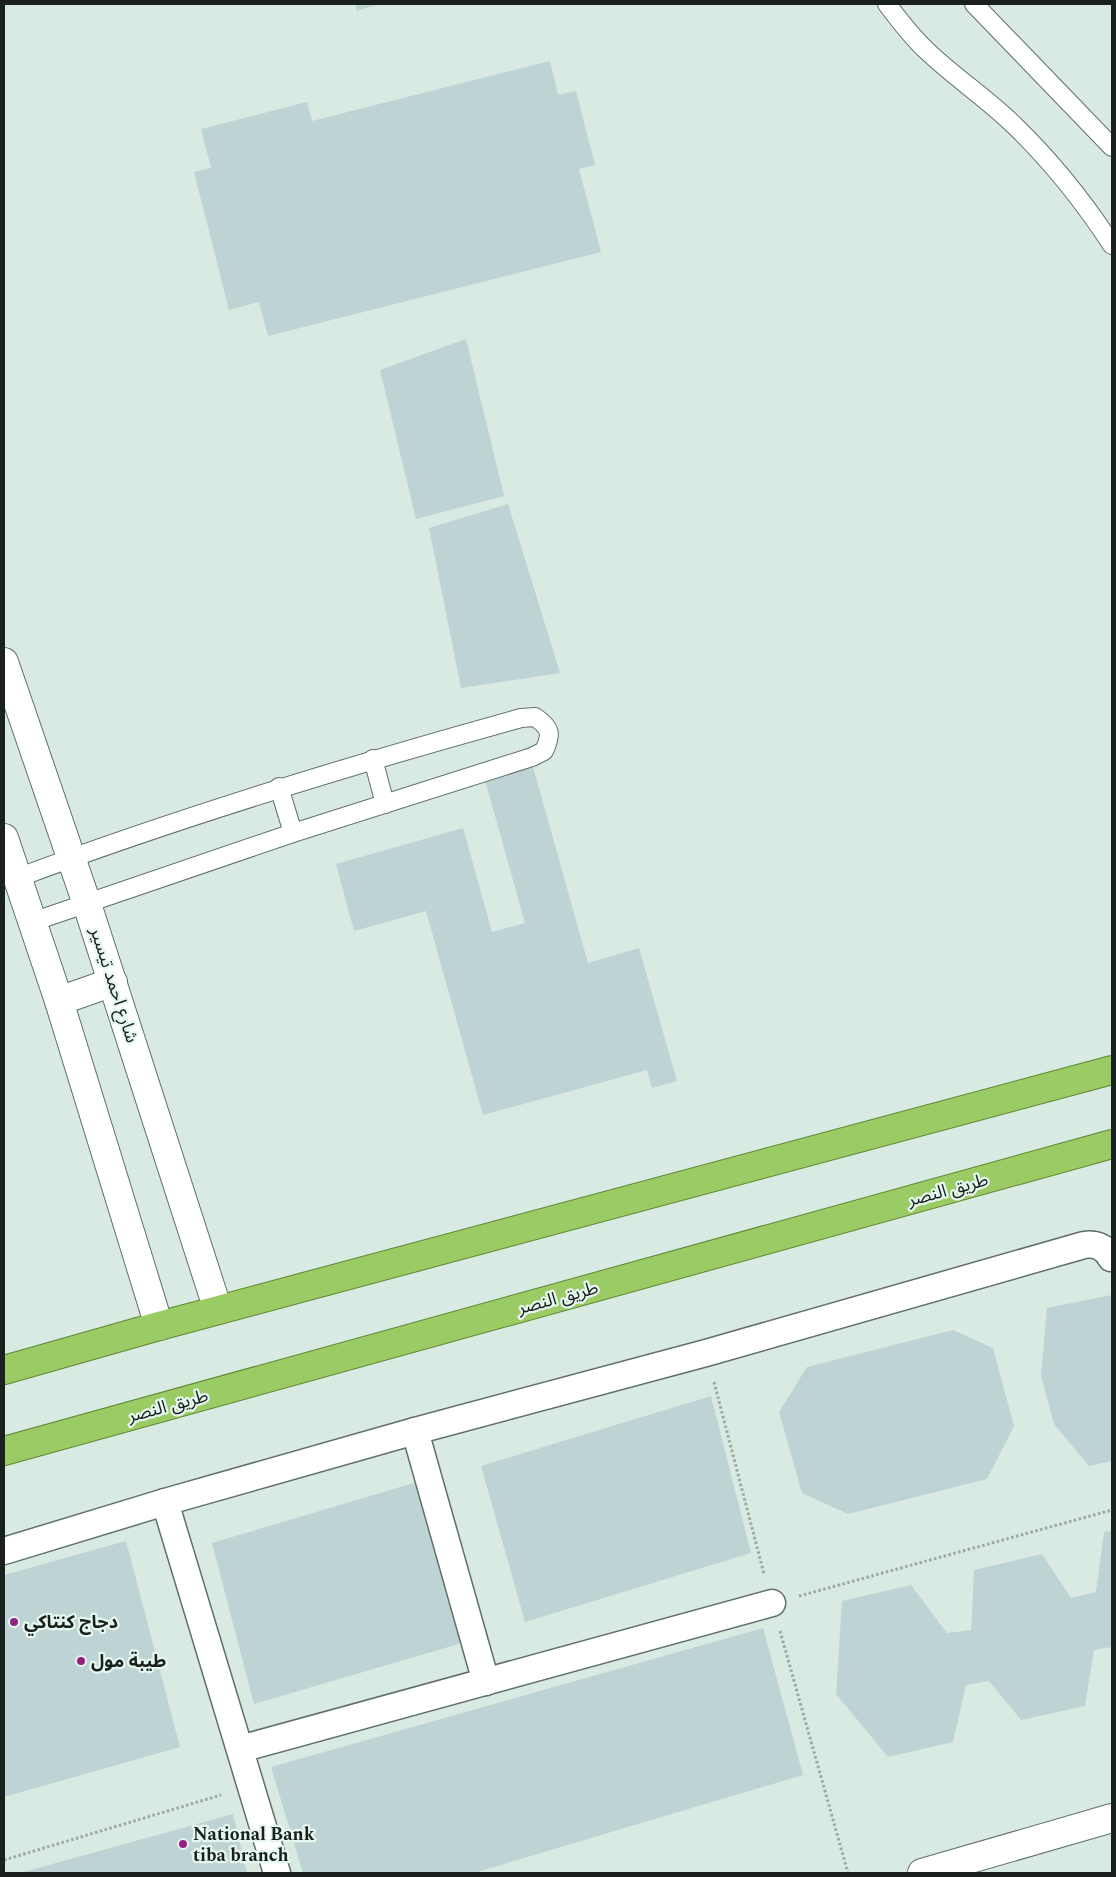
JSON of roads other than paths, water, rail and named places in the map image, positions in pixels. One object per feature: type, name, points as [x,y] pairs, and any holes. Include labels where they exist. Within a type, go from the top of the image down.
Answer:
[{"type":"highway","points":[[4,1370],[218,1310],[1112,1070]]},
{"type":"highway","name":"طريق النصر","points":[[4,1452],[1112,1144]]},
{"type":"street","name":"شارع احمد تيسير","points":[[4,662],[113,982],[218,1310]]},
{"type":"street","points":[[4,838],[59,1001],[159,1326]]},
{"type":"street","points":[[59,1001],[113,982]]},
{"type":"street","points":[[4,1551],[165,1502],[415,1431],[706,1353],[1084,1245],[1097,1245],[1108,1252],[1111,1258]]},
{"type":"street","points":[[415,1431],[486,1682]]},
{"type":"street","points":[[165,1502],[277,1873]]},
{"type":"street","points":[[240,1749],[772,1603]]},
{"type":"street","points":[[922,1873],[1112,1818]]},
{"type":"lane","points":[[887,4],[904,27],[926,50],[976,90],[1009,120],[1055,167],[1090,210],[1112,245]]},
{"type":"lane","points":[[974,4],[1112,147]]},
{"type":"lane","points":[[18,878],[125,838],[279,787],[373,759],[521,718],[535,717],[546,725],[550,738],[544,751],[532,757],[293,833],[32,922]]},
{"type":"lane","points":[[373,759],[385,804]]},
{"type":"lane","points":[[279,787],[293,833]]},
{"type":"place","name":"دجاج كنتاكي","points":[[14,1622]]},
{"type":"place","name":"طيبة مول","points":[[81,1661]]},
{"type":"place","name":"National Bank tiba branch","points":[[183,1844]]}]
